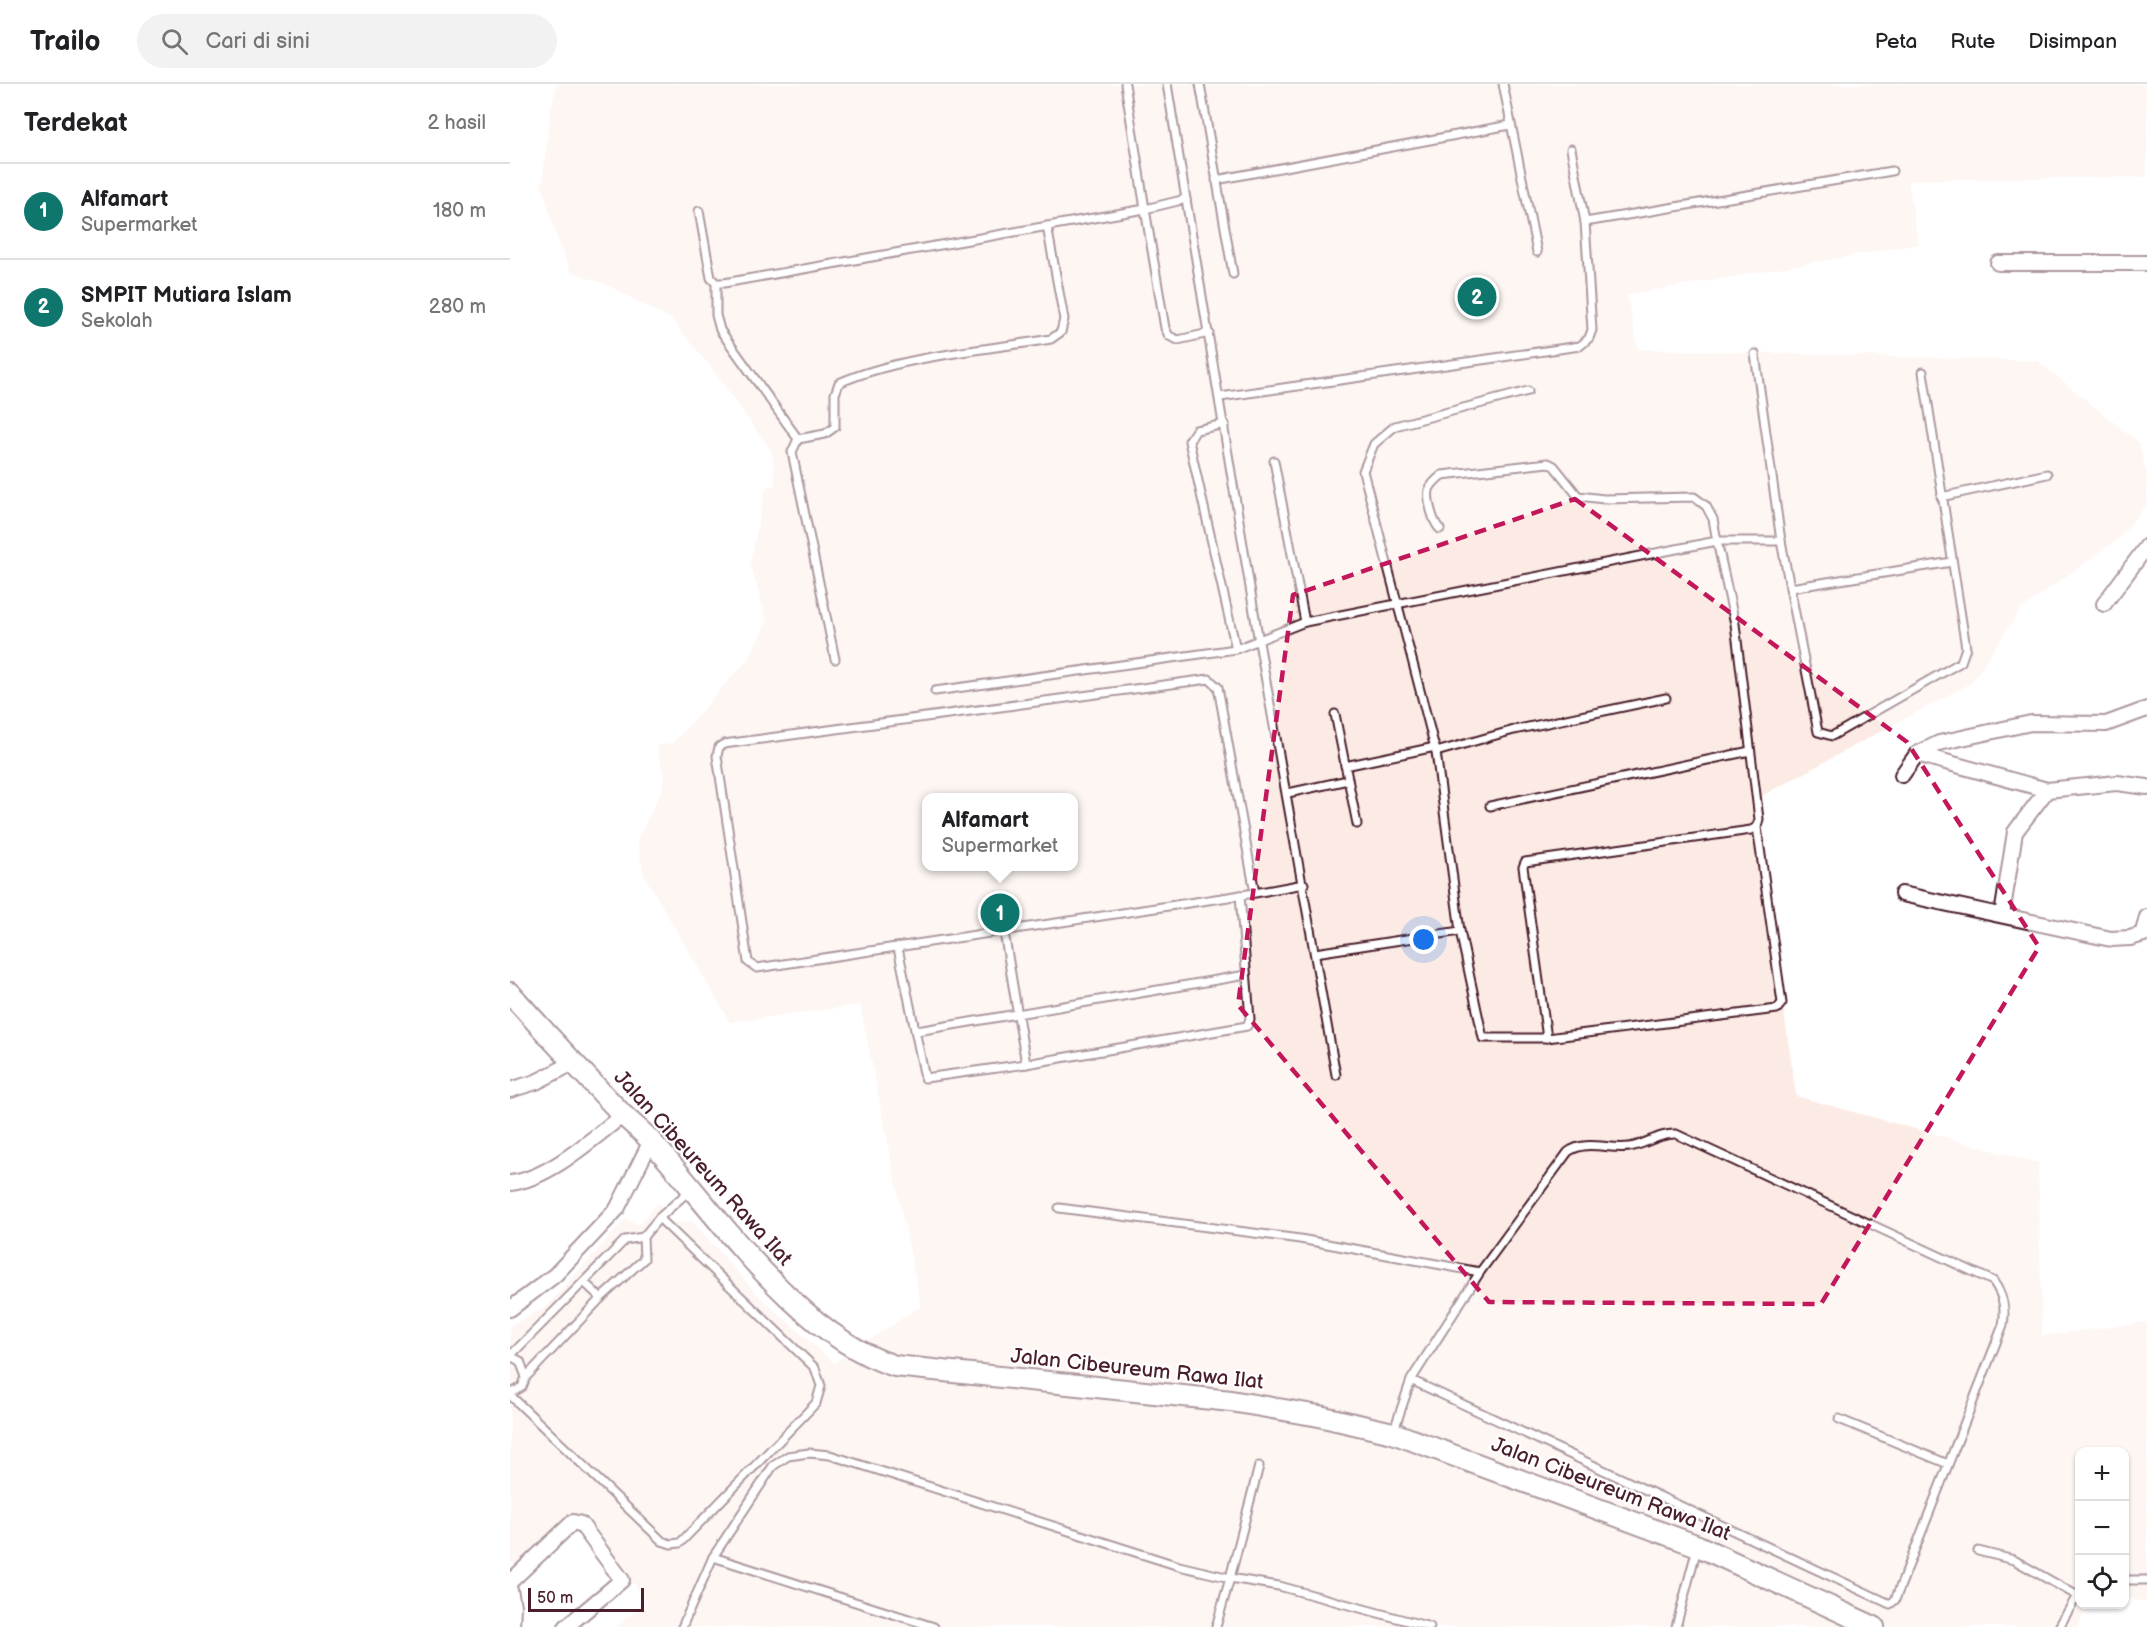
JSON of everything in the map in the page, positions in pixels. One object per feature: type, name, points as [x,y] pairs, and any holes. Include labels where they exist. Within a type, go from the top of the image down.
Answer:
[{"type":"street","points":[[1998,263],[2147,263]]},
{"type":"street","points":[[2104,604],[2147,546]]},
{"type":"street","points":[[1902,775],[1917,754],[1939,743],[2016,725],[2106,724],[2147,709]]},
{"type":"street","points":[[1917,754],[2047,790],[2094,783],[2147,787]]},
{"type":"street","points":[[2002,915],[2017,826],[2047,790]]},
{"type":"street","points":[[1902,894],[2111,939],[2130,938],[2145,933],[2147,917]]},
{"type":"street","name":"Jalan Cibeureum Rawa Ilat","points":[[510,993],[623,1115],[651,1141],[690,1190],[774,1282],[821,1323],[869,1358],[907,1368],[1231,1401],[1319,1416],[1393,1433],[1698,1546],[1874,1627]]},
{"type":"street","points":[[510,1090],[536,1082],[575,1062]]},
{"type":"street","points":[[510,1183],[531,1178],[578,1151],[623,1115]]},
{"type":"street","points":[[510,1309],[555,1275],[617,1209],[651,1141]]},
{"type":"street","points":[[510,1582],[575,1522],[581,1524],[621,1576],[619,1584],[566,1627]]},
{"type":"street","points":[[510,1590],[513,1606],[512,1627]]},
{"type":"lane","points":[[1125,84],[1165,328],[1169,336],[1178,340],[1209,333]]},
{"type":"lane","points":[[1167,84],[1225,424],[1259,642],[1288,793],[1336,1075]]},
{"type":"lane","points":[[1200,84],[1233,274]]},
{"type":"lane","points":[[1503,84],[1537,252]]},
{"type":"lane","points":[[1216,180],[1510,125]]},
{"type":"lane","points":[[1220,397],[1580,346],[1589,338],[1592,330],[1585,222],[1571,149]]},
{"type":"lane","points":[[1585,222],[1892,171]]},
{"type":"lane","points":[[716,283],[1145,209],[1186,199]]},
{"type":"lane","points":[[699,211],[711,278],[716,283],[716,315],[720,330],[798,439]]},
{"type":"lane","points":[[798,439],[825,434],[835,427],[835,394],[839,383],[880,369],[1050,339],[1061,332],[1064,319],[1047,226]]},
{"type":"lane","points":[[1755,354],[1781,541],[1818,732],[1832,736],[1961,662],[1966,648],[1923,372]]},
{"type":"lane","points":[[1440,529],[1435,522],[1428,492],[1442,475],[1548,463],[1554,466],[1578,496],[1588,499],[1694,497],[1706,506],[1713,519],[1735,624],[1759,819],[1757,826],[1782,1003],[1777,1009],[1547,1038],[1483,1038],[1460,930],[1435,750],[1362,471],[1374,444],[1395,426],[1528,390]]},
{"type":"lane","points":[[1225,424],[1196,430],[1189,441],[1236,649]]},
{"type":"lane","points":[[798,439],[792,452],[835,658]]},
{"type":"lane","points":[[1274,461],[1305,622]]},
{"type":"lane","points":[[1941,497],[2047,474]]},
{"type":"lane","points":[[935,692],[1236,649],[1259,642],[1305,622],[1717,541],[1781,541]]},
{"type":"lane","points":[[1790,588],[1952,562]]},
{"type":"lane","points":[[1255,893],[1218,687],[1209,679],[736,742],[719,747],[717,756],[748,962],[751,967],[898,948],[1255,893],[1304,884]]},
{"type":"lane","points":[[1345,766],[1435,750],[1514,730],[1666,699]]},
{"type":"lane","points":[[1335,714],[1357,824]]},
{"type":"lane","points":[[1490,806],[1750,751]]},
{"type":"lane","points":[[1288,793],[1348,780]]},
{"type":"lane","points":[[1547,1038],[1523,867],[1525,862],[1751,830],[1757,826]]},
{"type":"lane","points":[[898,948],[925,1078],[1026,1064],[1245,1027],[1250,1019],[1240,895]]},
{"type":"lane","points":[[1315,953],[1460,930]]},
{"type":"lane","points":[[1004,932],[1026,1064]]},
{"type":"lane","points":[[917,1031],[1017,1012],[1246,975]]},
{"type":"lane","points":[[1393,1433],[1411,1380],[1480,1272],[1574,1148],[1630,1147],[1667,1134],[1676,1134],[1993,1281],[2003,1301],[2003,1325],[1895,1600],[1890,1604],[1411,1380]]},
{"type":"lane","points":[[526,1377],[524,1366],[510,1356],[585,1283],[625,1240],[643,1237],[659,1218],[690,1190]]},
{"type":"lane","points":[[1059,1208],[1300,1239],[1480,1272]]},
{"type":"lane","points":[[643,1237],[644,1259],[601,1298],[526,1377],[522,1387],[510,1395],[662,1541],[671,1544],[680,1543],[816,1403],[822,1386],[815,1368],[659,1218]]},
{"type":"lane","points":[[585,1283],[601,1298]]},
{"type":"lane","points":[[1839,1419],[1948,1464]]},
{"type":"lane","points":[[682,1627],[713,1557],[773,1466],[788,1456],[809,1453],[830,1455],[1179,1566],[1311,1593],[1430,1627]]},
{"type":"lane","points":[[1216,1627],[1259,1466]]},
{"type":"lane","points":[[1676,1627],[1698,1546]]},
{"type":"lane","points":[[1978,1551],[2014,1560],[2075,1592]]},
{"type":"lane","points":[[713,1557],[934,1627]]},
{"type":"lane","points":[[2129,1580],[2147,1580]]},
{"type":"lane","points":[[2060,1627],[2075,1600]]},
{"type":"highlighted area","points":[[1575,499],[1907,742],[2039,947],[1821,1304],[1489,1302],[1238,1005],[1293,595]]},
{"type":"shaded area","points":[[557,84],[2147,84],[2147,177],[1908,180],[1918,244],[1627,295],[1638,349],[2038,361],[2139,443],[2147,474],[2147,504],[2118,539],[2021,609],[1971,683],[1754,800],[1796,1096],[2038,1163],[2042,1336],[2147,1322],[2147,1603],[2129,1598],[2129,1447],[2075,1447],[2075,1609],[2086,1609],[2078,1627],[616,1627],[646,1602],[586,1513],[537,1567],[510,1563],[510,1326],[547,1306],[626,1218],[638,1225],[658,1203],[673,1223],[692,1221],[761,1298],[834,1363],[921,1306],[860,1005],[730,1022],[644,875],[637,840],[662,790],[664,778],[657,746],[673,743],[749,658],[767,621],[750,563],[766,487],[775,485],[772,452],[710,366],[672,320],[606,284],[571,272],[559,245],[542,186],[550,112]]},
{"type":"place","name":"SMPIT Mutiara Islam","points":[[1477,297]]},
{"type":"place","name":"Alfamart","points":[[1000,913]]}]
